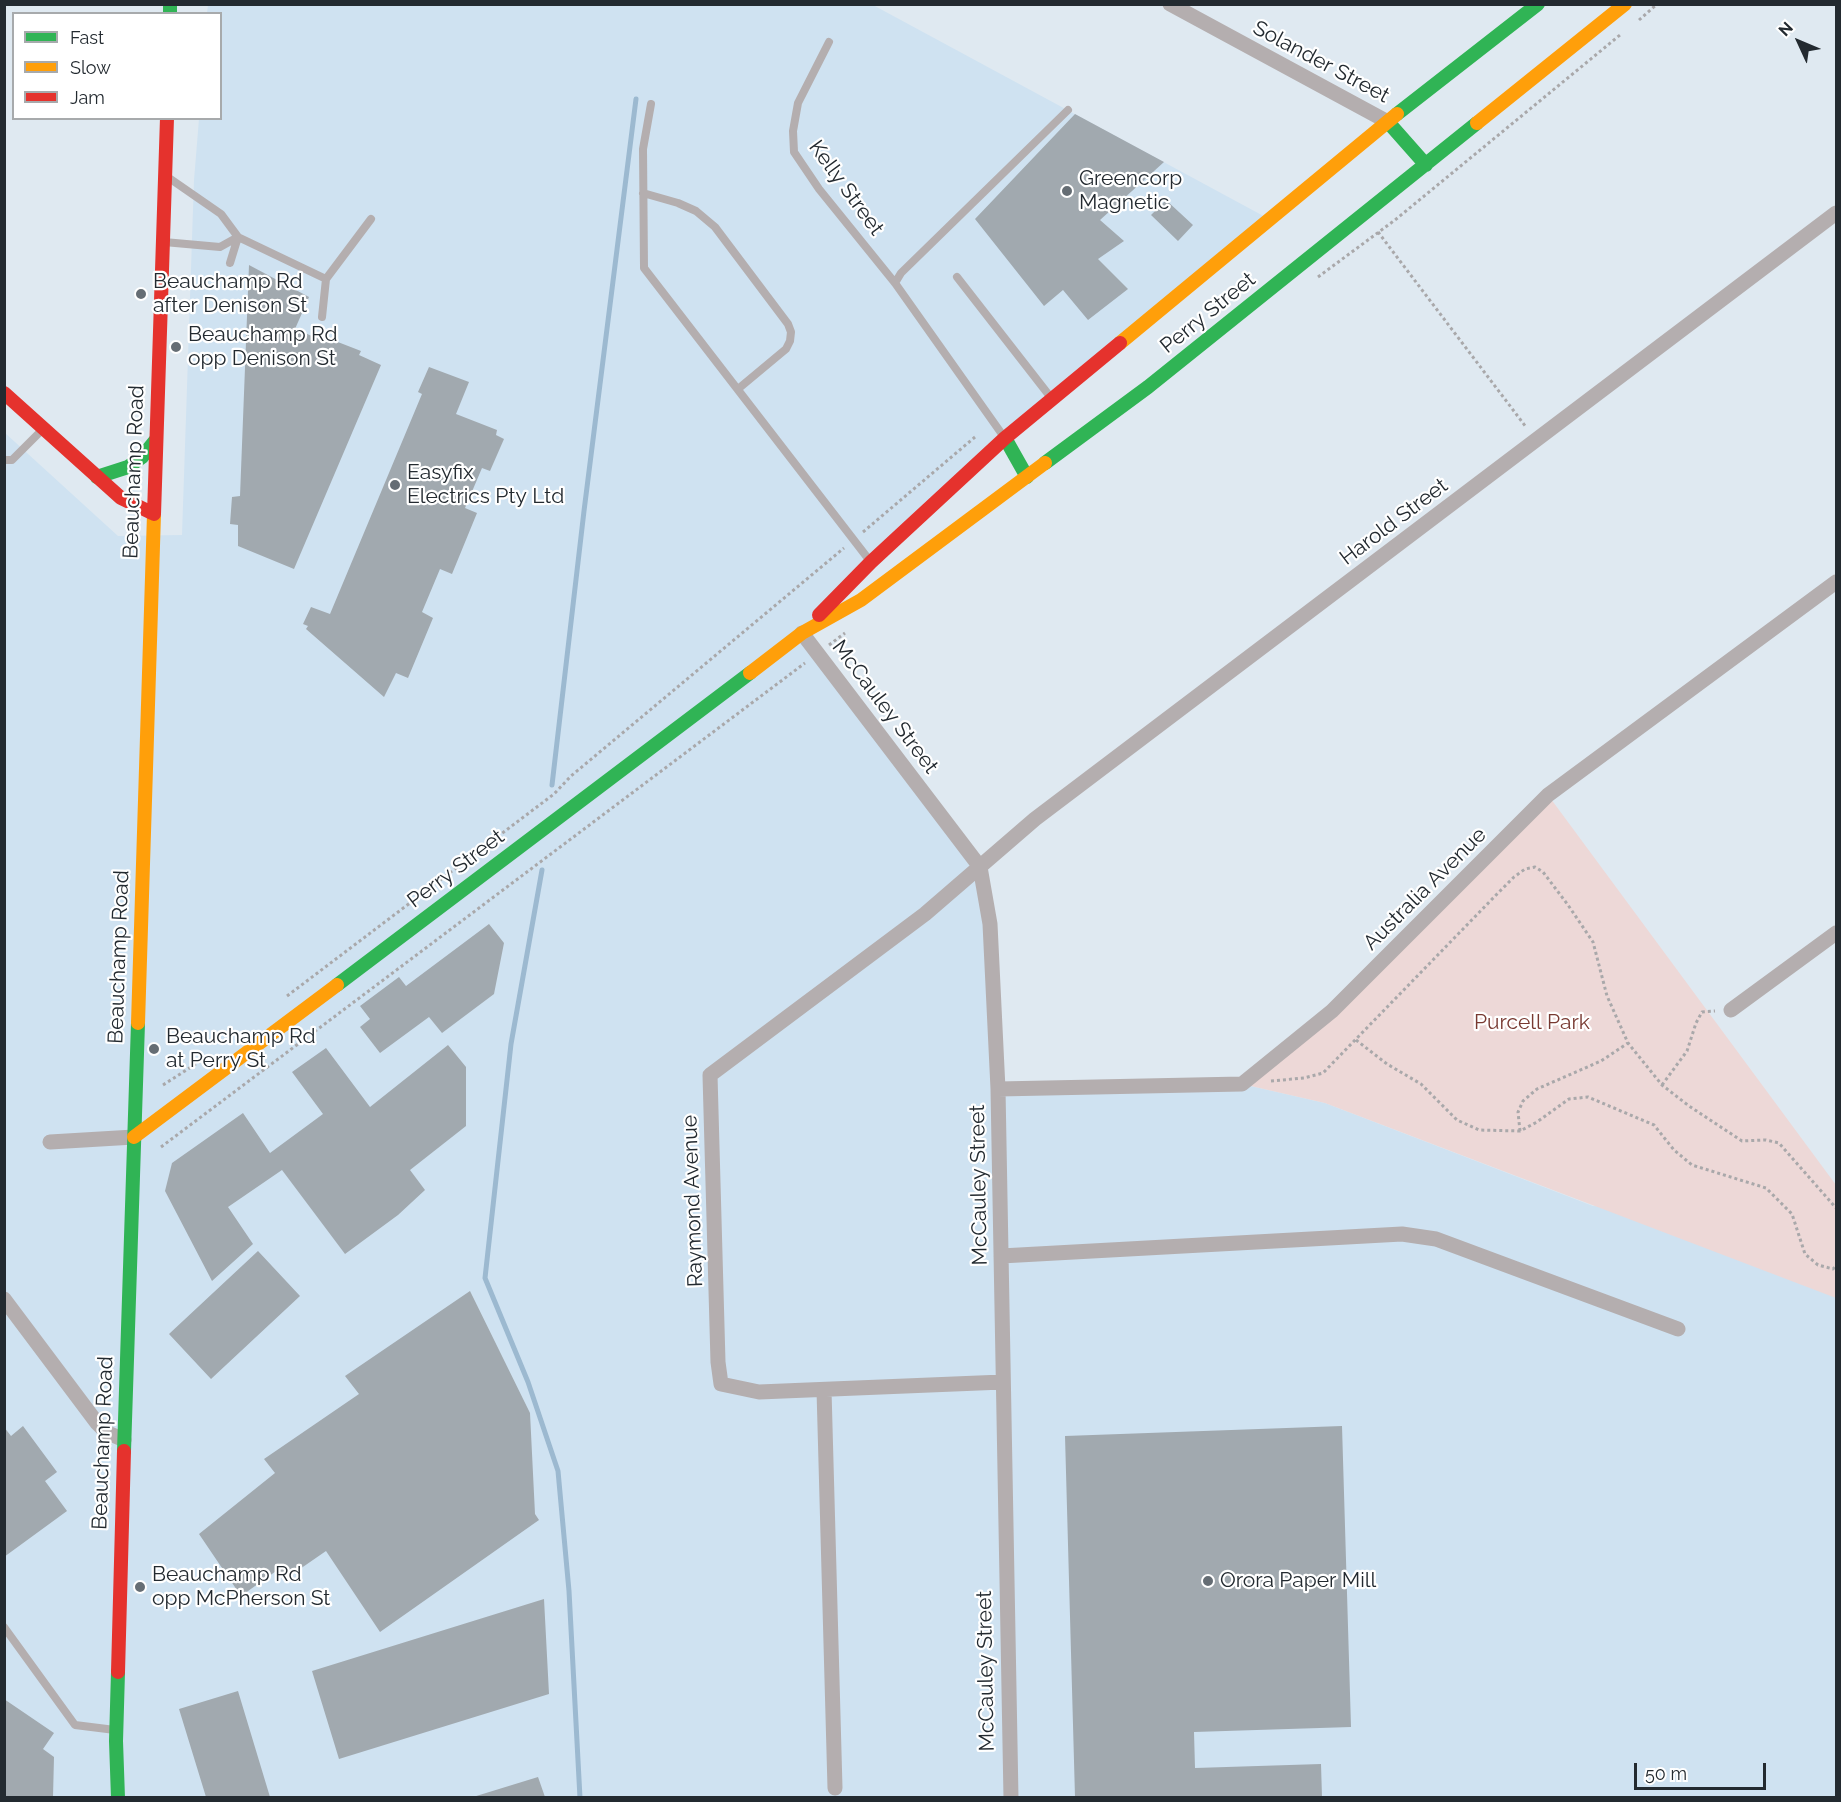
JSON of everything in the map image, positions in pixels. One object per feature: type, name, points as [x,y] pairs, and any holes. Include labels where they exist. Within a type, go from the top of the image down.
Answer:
[{"type":"street","name":"Solander Street","points":[[1170,4],[1388,122]]},
{"type":"street","name":"Perry Street","points":[[802,633],[871,562],[1005,438],[1440,79],[1538,4]]},
{"type":"street","name":"Perry Street","points":[[134,1137],[558,820],[802,633],[861,600],[1148,387],[1625,4]]},
{"type":"street","name":"Beauchamp Road","points":[[118,1797],[117,1730],[124,1440],[167,120]]},
{"type":"street","points":[[1388,122],[1426,165]]},
{"type":"street","name":"Harold Street","points":[[980,867],[1035,819],[1836,213]]},
{"type":"street","points":[[4,393],[121,498],[154,514]]},
{"type":"street","points":[[1005,438],[1027,477]]},
{"type":"street","points":[[97,477],[128,467],[142,457],[155,441]]},
{"type":"street","name":"Australia Avenue","points":[[1242,1084],[1332,1011],[1548,795],[1836,582]]},
{"type":"street","name":"McCauley Street","points":[[802,633],[980,867],[990,924],[998,1089],[1011,1797]]},
{"type":"street","name":"Raymond Avenue","points":[[980,867],[925,915],[710,1075],[718,1362],[721,1384],[759,1392],[1003,1382]]},
{"type":"street","points":[[1731,1010],[1836,933]]},
{"type":"street","points":[[998,1089],[1242,1084]]},
{"type":"street","points":[[50,1142],[134,1137]]},
{"type":"street","points":[[1001,1256],[1402,1234],[1436,1239],[1678,1329]]},
{"type":"street","points":[[4,1299],[97,1424],[106,1432],[124,1440]]},
{"type":"street","points":[[824,1390],[835,1788]]},
{"type":"lane","name":"Kelly Street","points":[[829,42],[798,103],[793,132],[794,152],[819,189],[895,283],[1005,438]]},
{"type":"lane","points":[[651,104],[643,149],[644,268],[871,562]]},
{"type":"lane","points":[[895,283],[902,273],[1068,110]]},
{"type":"lane","points":[[165,175],[221,214],[238,237],[326,279]]},
{"type":"lane","points":[[643,193],[696,211],[715,227],[788,324],[791,332],[786,349],[738,389]]},
{"type":"lane","points":[[322,316],[326,279],[371,219]]},
{"type":"lane","points":[[163,242],[220,247],[238,237]]},
{"type":"lane","points":[[230,263],[238,237]]},
{"type":"lane","points":[[957,278],[1053,399]]},
{"type":"lane","points":[[4,460],[12,460],[43,429]]},
{"type":"lane","points":[[4,1627],[75,1725],[117,1730]]},
{"type":"path","points":[[1630,27],[1657,4]]},
{"type":"path","points":[[1312,282],[1378,232],[1621,34]]},
{"type":"path","points":[[1378,232],[1536,441]]},
{"type":"path","points":[[284,999],[554,794],[571,776],[993,422]]},
{"type":"path","points":[[161,1147],[846,632]]},
{"type":"path","points":[[1242,1084],[1304,1078],[1323,1073],[1499,892],[1525,869],[1535,867],[1543,872],[1593,942],[1607,996],[1628,1043],[1662,1085],[1742,1141],[1766,1140],[1779,1143],[1836,1208]]},
{"type":"path","points":[[1662,1085],[1687,1051],[1702,1012],[1731,1010]]},
{"type":"path","points":[[1356,1040],[1387,1064],[1421,1084],[1457,1120],[1479,1130],[1520,1131],[1569,1099],[1588,1097],[1614,1110],[1654,1125],[1674,1150],[1692,1165],[1766,1188],[1792,1214],[1805,1254],[1818,1265],[1833,1269],[1836,1266]]},
{"type":"path","points":[[1520,1131],[1518,1112],[1523,1101],[1537,1089],[1601,1061],[1628,1043]]},
{"type":"path","points":[[163,1085],[208,1056]]},
{"type":"shaded area","points":[[208,5],[873,5],[1269,219],[1005,438],[803,633],[980,867],[998,1089],[1242,1084],[1325,1103],[1593,1206],[1631,1207],[1836,1287],[1836,1797],[5,1797],[4,432],[118,536],[182,535],[194,180],[199,120],[222,120],[222,12],[207,12]]},
{"type":"green space","name":"Purcell Park","points":[[1548,795],[1836,1185],[1836,1298],[1325,1103],[1242,1084],[1332,1011]]},
{"type":"building","name":"Greencorp Magnetic","points":[[1075,114],[1164,162],[1100,220],[1124,241],[1098,259],[1128,289],[1088,320],[1063,290],[1044,306],[975,219]]},
{"type":"building","points":[[1166,200],[1193,225],[1178,241],[1151,215]]},
{"type":"building","points":[[249,265],[309,297],[295,329],[324,341],[325,337],[361,351],[359,355],[381,365],[294,569],[238,546],[238,525],[230,524],[232,497],[240,496]]},
{"type":"building","points":[[429,367],[469,382],[456,414],[497,430],[496,435],[504,439],[490,471],[482,468],[465,508],[477,513],[452,574],[440,569],[422,612],[433,618],[408,678],[396,673],[384,697],[306,629],[308,626],[303,624],[311,607],[330,614],[422,394],[418,392]]},
{"type":"building","points":[[489,924],[504,943],[494,994],[442,1033],[429,1017],[380,1053],[360,1027],[370,1019],[360,1006],[399,977],[406,986]]},
{"type":"building","points":[[448,1045],[466,1067],[466,1126],[410,1170],[425,1190],[398,1215],[345,1254],[282,1170],[228,1207],[253,1244],[212,1281],[165,1191],[172,1163],[243,1113],[270,1153],[323,1114],[292,1072],[326,1048],[370,1107]]},
{"type":"building","points":[[258,1251],[300,1296],[211,1379],[169,1334]]},
{"type":"building","points":[[470,1291],[530,1413],[535,1514],[539,1520],[380,1632],[326,1551],[284,1580],[279,1569],[241,1596],[199,1534],[275,1473],[264,1459],[359,1394],[345,1376]]},
{"type":"building","points":[[23,1426],[57,1472],[45,1481],[67,1511],[4,1557],[4,1427],[11,1436]]},
{"type":"building","name":"Orora Paper Mill","points":[[1342,1426],[1351,1727],[1194,1732],[1195,1768],[1321,1764],[1322,1797],[1075,1797],[1065,1436]]},
{"type":"building","points":[[544,1599],[549,1694],[339,1759],[312,1671]]},
{"type":"building","points":[[238,1691],[270,1797],[206,1797],[179,1709]]},
{"type":"building","points":[[4,1699],[54,1733],[43,1749],[54,1757],[53,1797],[4,1797]]},
{"type":"building","points":[[538,1777],[545,1797],[473,1797]]},
{"type":"waterway","points":[[552,785],[636,99]]},
{"type":"waterway","points":[[542,870],[511,1044],[485,1278],[528,1382],[558,1471],[569,1591],[580,1798]]},
{"type":"traffic: fast","points":[[170,4],[170,12]]},
{"type":"traffic: fast","points":[[1397,114],[1538,4]]},
{"type":"traffic: fast","points":[[1388,122],[1426,165]]},
{"type":"traffic: fast","points":[[1045,463],[1148,387],[1477,123]]},
{"type":"traffic: fast","points":[[1005,438],[1027,477]]},
{"type":"traffic: fast","points":[[97,477],[128,467],[142,457],[155,441]]},
{"type":"traffic: fast","points":[[337,985],[750,673]]},
{"type":"traffic: fast","points":[[124,1451],[138,1023]]},
{"type":"traffic: fast","points":[[118,1672],[116,1741],[118,1798]]},
{"type":"traffic: slow","points":[[1477,123],[1625,4]]},
{"type":"traffic: slow","points":[[1120,343],[1397,114]]},
{"type":"traffic: slow","points":[[750,673],[802,633],[861,600],[1045,463]]},
{"type":"traffic: slow","points":[[138,1023],[154,514],[152,513]]},
{"type":"traffic: slow","points":[[134,1137],[337,985]]},
{"type":"traffic: jam","points":[[154,514],[167,120]]},
{"type":"traffic: jam","points":[[819,615],[871,562],[1005,438],[1120,343]]},
{"type":"traffic: jam","points":[[4,393],[121,498],[152,513]]},
{"type":"traffic: jam","points":[[118,1672],[124,1451]]},
{"type":"place","name":"Greencorp Magnetic","points":[[1067,191]]},
{"type":"place","name":"Beauchamp Rd after Denison St","points":[[141,294]]},
{"type":"place","name":"Beauchamp Rd opp Denison St","points":[[176,347]]},
{"type":"place","name":"Easyfix Electrics Pty Ltd","points":[[395,485]]},
{"type":"place","name":"Beauchamp Rd at Perry St","points":[[154,1049]]},
{"type":"place","name":"Orora Paper Mill","points":[[1208,1581]]},
{"type":"place","name":"Beauchamp Rd opp McPherson St","points":[[140,1587]]}]
